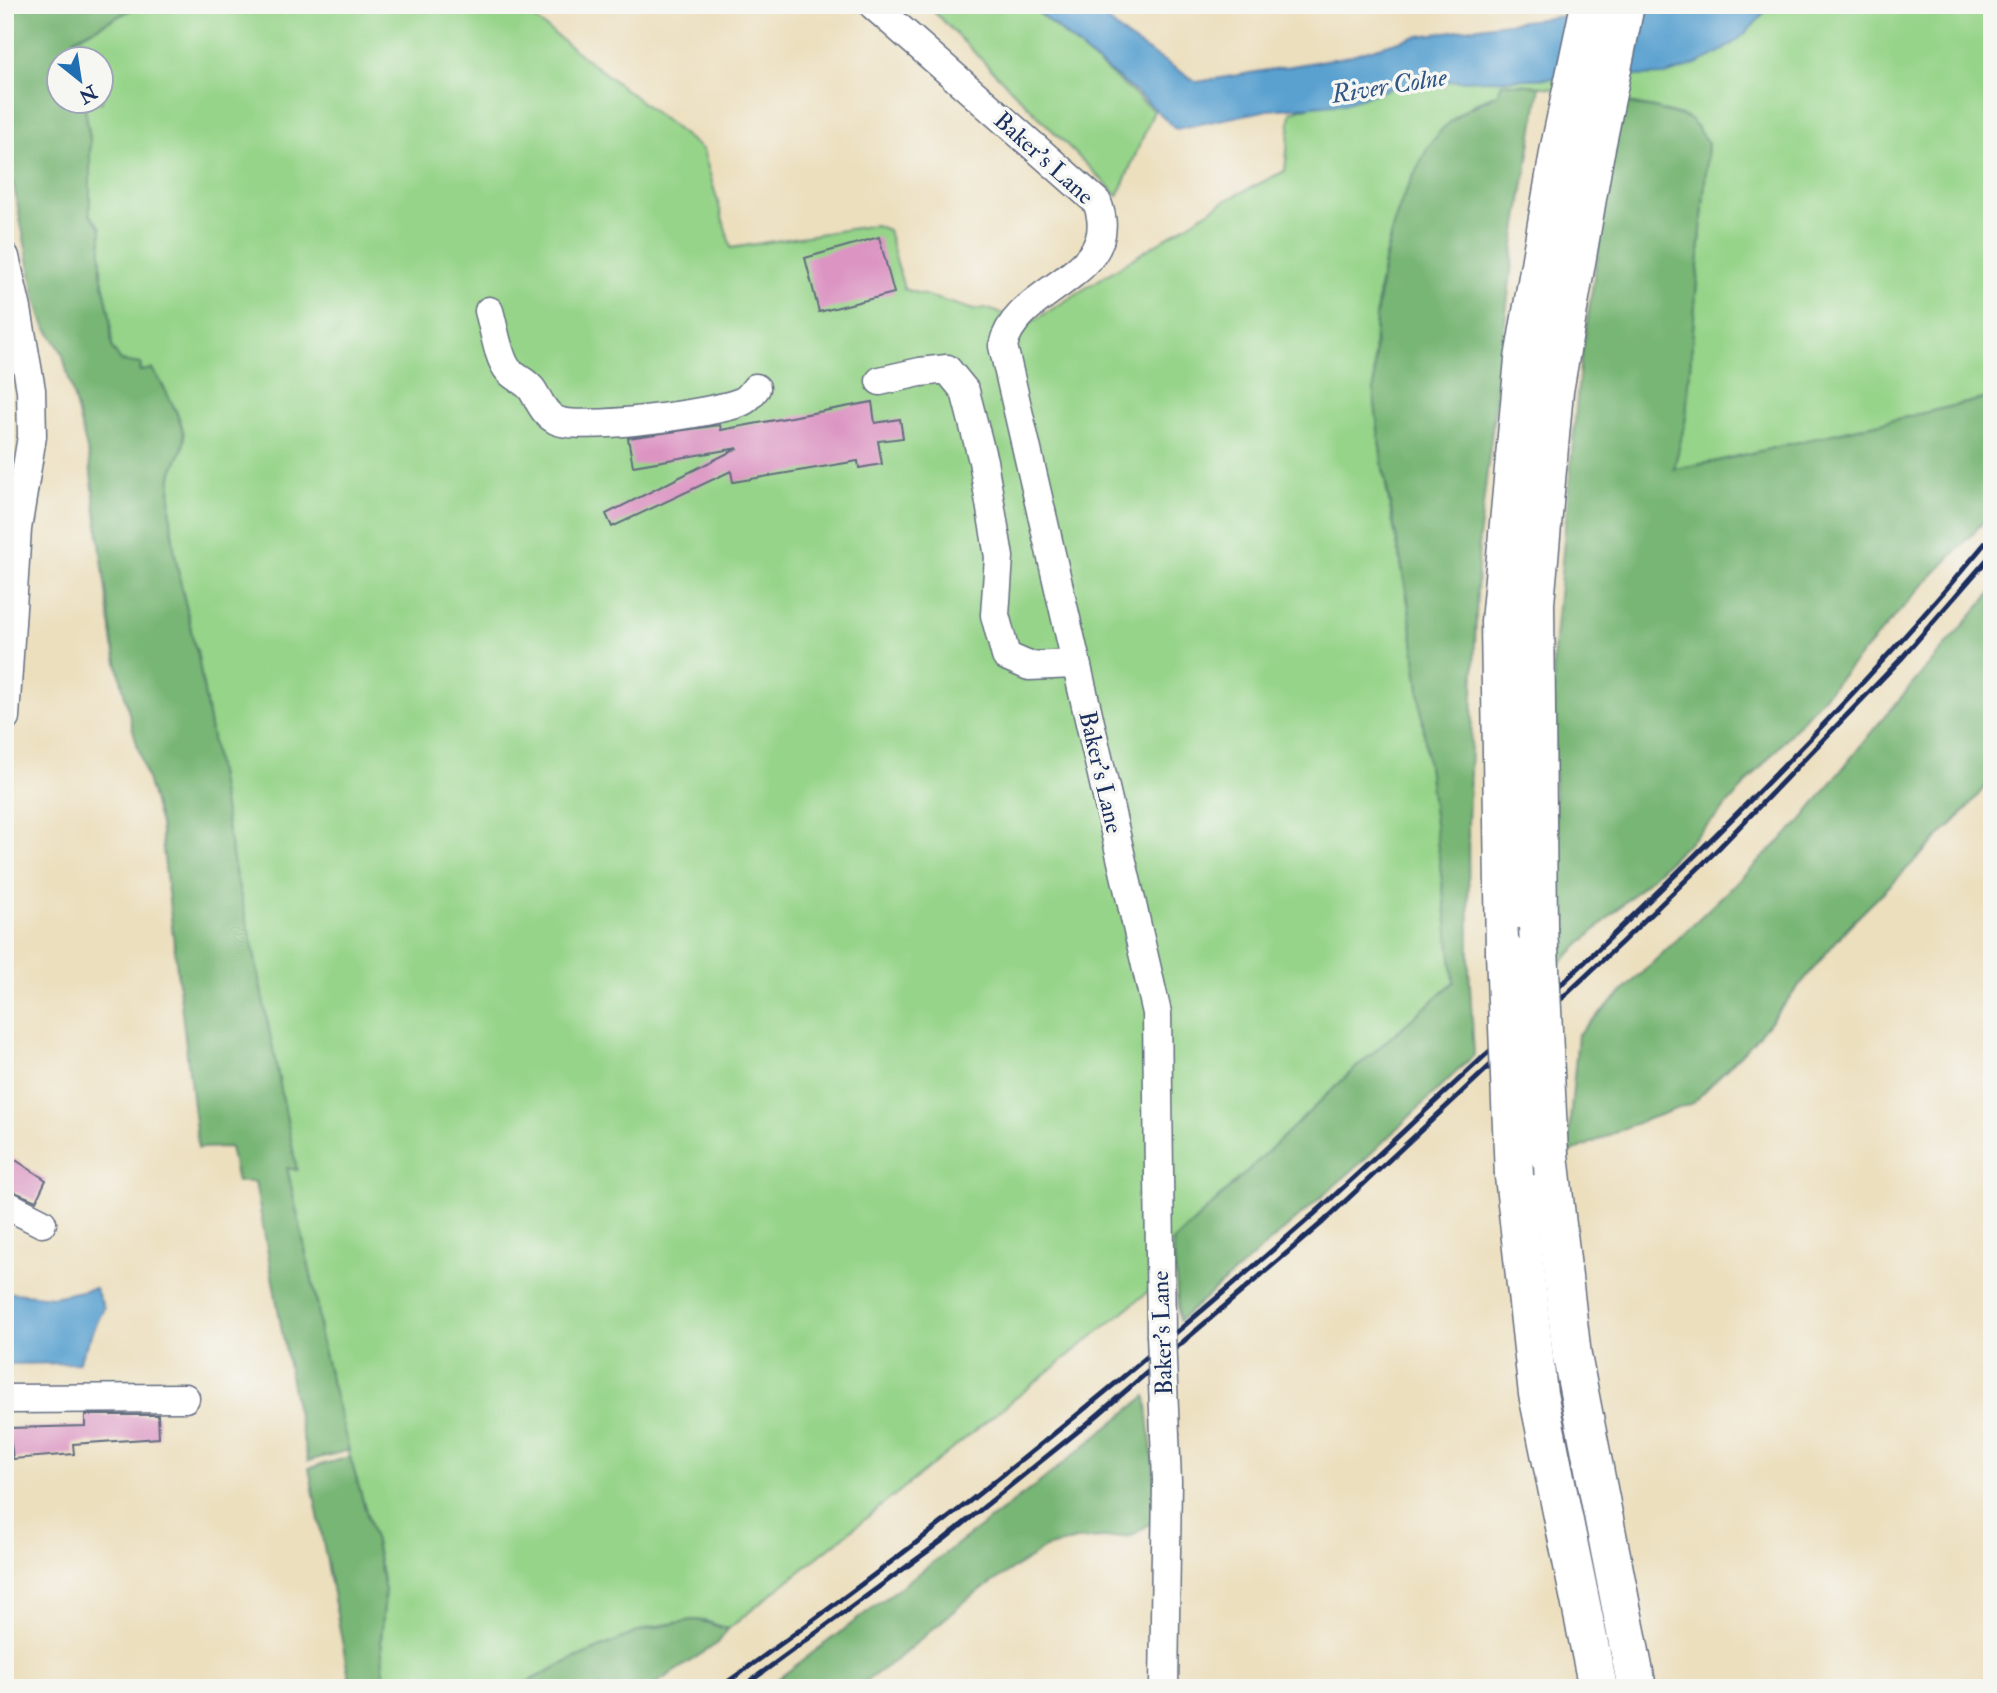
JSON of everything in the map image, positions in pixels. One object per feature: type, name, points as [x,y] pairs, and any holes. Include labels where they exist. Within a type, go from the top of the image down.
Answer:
[{"type":"highway","points":[[1590,5],[1535,603],[1538,926],[1549,1156],[1572,1356],[1637,1688]]},
{"type":"highway","points":[[1598,1688],[1538,1394],[1514,1176],[1505,952],[1500,622],[1524,359],[1577,152],[1625,5]]},
{"type":"street","name":"Baker's Lane","points":[[873,5],[1097,202],[1103,219],[1102,238],[1093,256],[1016,319],[1006,333],[1003,346],[1157,1013],[1165,1435],[1164,1688]]},
{"type":"street","points":[[5,257],[31,390],[32,436],[17,529],[5,717]]},
{"type":"street","points":[[489,310],[504,365],[511,374],[522,379],[532,389],[543,409],[557,421],[596,424],[710,410],[744,402],[756,388]]},
{"type":"street","points":[[880,381],[947,369],[965,391],[982,461],[999,557],[995,615],[1006,656],[1029,666],[1075,664]]},
{"type":"street","points":[[5,1204],[42,1223]]},
{"type":"street","points":[[5,1399],[185,1398]]},
{"type":"green space","points":[[5,5],[140,5],[74,39],[75,46],[46,46],[46,116],[86,116],[90,139],[90,214],[101,228],[101,273],[110,316],[112,348],[121,361],[141,364],[140,371],[152,369],[172,404],[183,434],[183,446],[171,477],[170,512],[174,547],[197,651],[235,872],[253,948],[297,1170],[287,1168],[318,1307],[320,1338],[349,1450],[308,1461],[255,1182],[237,1182],[230,1147],[198,1148],[160,824],[132,726],[113,645],[89,457],[62,352],[44,324],[36,300],[5,141]]},
{"type":"green space","points":[[140,5],[517,5],[703,150],[731,248],[875,225],[888,230],[904,289],[974,310],[985,308],[1030,323],[1228,199],[1285,171],[1291,112],[1474,57],[1755,5],[1992,5],[1992,397],[1673,469],[1686,418],[1708,143],[1690,119],[1654,108],[1540,86],[1502,83],[1498,94],[1469,107],[1457,116],[1429,149],[1413,176],[1399,209],[1381,280],[1374,353],[1382,462],[1411,624],[1454,982],[1350,1073],[1173,1242],[1175,1270],[728,1629],[706,1621],[693,1620],[651,1627],[573,1659],[515,1688],[385,1688],[381,1641],[385,1590],[375,1542],[320,1338],[318,1307],[287,1167],[296,1170],[253,948],[235,872],[197,651],[174,547],[171,478],[183,447],[184,435],[179,418],[159,378],[140,371],[141,364],[120,361],[112,348],[110,316],[101,273],[101,228],[90,214],[90,139],[86,116],[116,116],[116,46],[75,46],[74,39]]},
{"type":"green space","points":[[927,5],[1029,5],[1154,111],[1118,196]]},
{"type":"green space","points":[[1502,83],[1540,86],[1515,238],[1479,539],[1468,824],[1469,968],[1474,1055],[1364,1160],[1179,1321],[1173,1242],[1350,1073],[1454,982],[1408,599],[1382,462],[1374,396],[1376,317],[1383,269],[1394,223],[1403,197],[1427,149],[1442,129],[1464,111],[1498,94]]},
{"type":"green space","points":[[1622,103],[1654,108],[1691,119],[1708,144],[1686,418],[1674,469],[1992,397],[1992,513],[1914,595],[1719,814],[1557,966],[1553,662],[1580,365]]},
{"type":"green space","points":[[1992,592],[1992,778],[1966,810],[1847,928],[1752,1043],[1693,1103],[1629,1126],[1567,1154],[1578,1034],[1801,821],[1874,729]]},
{"type":"green space","points":[[1146,1396],[1159,1518],[1131,1536],[1076,1540],[1045,1548],[970,1597],[900,1657],[856,1688],[766,1688],[1044,1479]]},
{"type":"green space","points":[[350,1457],[375,1542],[385,1590],[381,1641],[385,1688],[351,1688],[309,1468]]},
{"type":"green space","points":[[693,1620],[728,1629],[718,1643],[649,1688],[515,1688],[573,1659],[642,1630]]},
{"type":"water","name":"River Colne","points":[[1031,5],[1090,5],[1128,38],[1197,82],[1345,57],[1413,37],[1499,24],[1640,7],[1769,5],[1749,30],[1724,49],[1696,64],[1665,75],[1452,81],[1391,88],[1345,103],[1268,110],[1176,129],[1143,98]]},
{"type":"water","points":[[95,1288],[104,1308],[78,1363],[5,1364],[5,1292],[53,1297]]},
{"type":"building","points":[[879,237],[894,293],[819,312],[805,258]]},
{"type":"building","points":[[872,402],[875,423],[900,419],[903,438],[878,441],[882,464],[859,468],[858,461],[733,482],[731,471],[612,527],[606,514],[738,448],[633,466],[628,438],[720,425],[721,430]]},
{"type":"building","points":[[5,1153],[46,1180],[36,1201],[5,1188]]},
{"type":"building","points":[[85,1415],[158,1415],[159,1438],[73,1444],[74,1454],[13,1459],[9,1428],[85,1426]]},
{"type":"railway","points":[[719,1688],[873,1576],[1023,1459],[1170,1338],[1314,1214],[1535,1009],[1738,813],[1868,677],[1992,535]]},
{"type":"railway","points":[[741,1688],[943,1540],[1087,1424],[1323,1222],[1716,851],[1901,659],[1992,554]]}]
